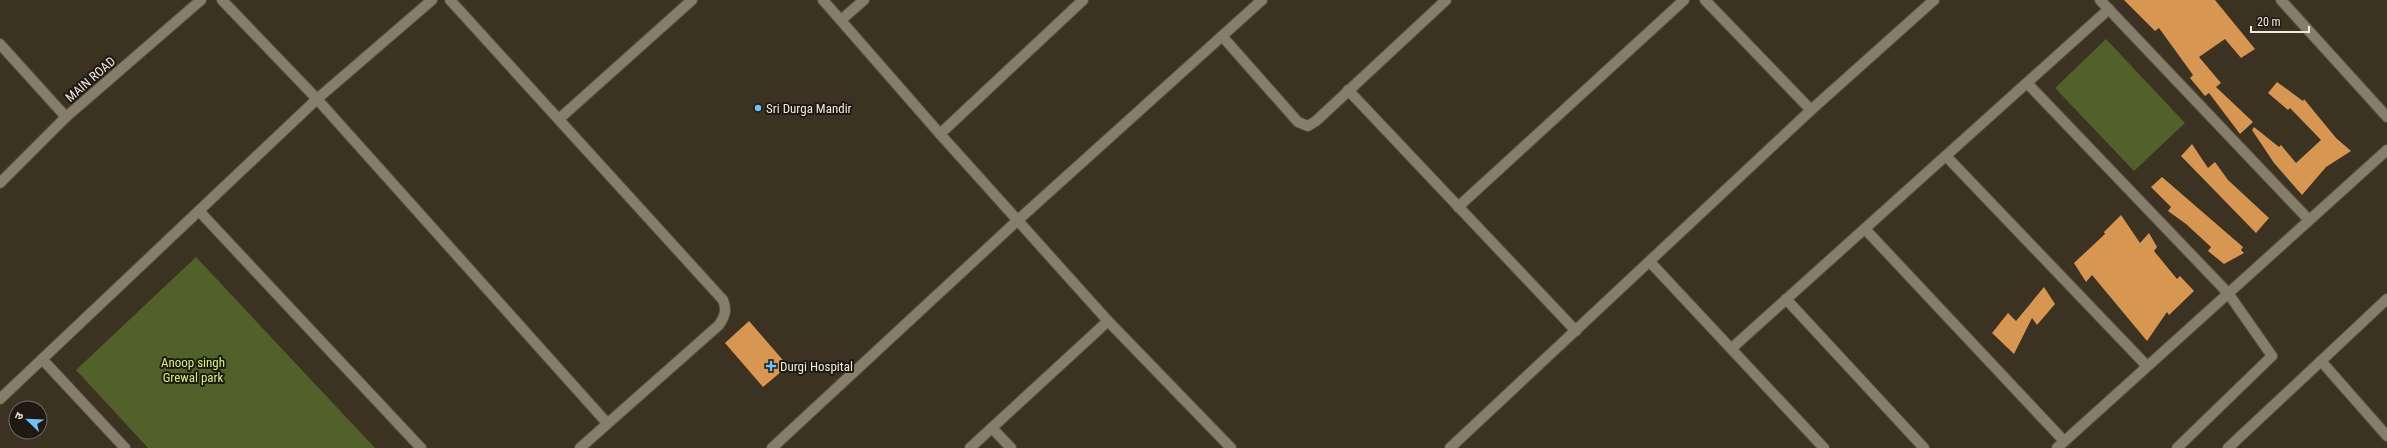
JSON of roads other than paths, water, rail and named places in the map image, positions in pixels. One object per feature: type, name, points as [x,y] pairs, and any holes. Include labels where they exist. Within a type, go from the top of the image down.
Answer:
[{"type":"street","name":"MAIN ROAD","points":[[0,182],[66,117],[201,0]]},
{"type":"street","points":[[222,0],[317,99],[607,423]]},
{"type":"street","points":[[0,399],[317,99],[432,0]]},
{"type":"street","points":[[450,0],[723,300],[726,307],[720,325],[580,448]]},
{"type":"street","points":[[559,119],[692,0]]},
{"type":"street","points":[[823,0],[940,134],[1108,321],[1231,448]]},
{"type":"street","points":[[841,20],[864,0]]},
{"type":"street","points":[[940,134],[1083,0]]},
{"type":"street","points":[[772,448],[1018,220],[1262,0]]},
{"type":"street","points":[[1222,36],[1298,122],[1308,126],[1316,121],[1446,0]]},
{"type":"street","points":[[1458,207],[1684,0]]},
{"type":"street","points":[[1705,0],[1811,110]]},
{"type":"street","points":[[1450,448],[1811,110],[1934,0]]},
{"type":"street","points":[[2100,0],[2309,220]]},
{"type":"street","points":[[2281,0],[2387,117]]},
{"type":"street","points":[[1732,348],[2109,9]]},
{"type":"street","points":[[0,44],[66,117]]},
{"type":"street","points":[[2027,83],[2228,293],[2272,356],[2177,448]]},
{"type":"street","points":[[1348,90],[1576,330]]},
{"type":"street","points":[[2057,448],[2387,150]]},
{"type":"street","points":[[1946,156],[2147,366]]},
{"type":"street","points":[[199,211],[421,448]]},
{"type":"street","points":[[1864,228],[2064,441]]},
{"type":"street","points":[[1650,262],[1824,448]]},
{"type":"street","points":[[1786,299],[1924,448]]},
{"type":"street","points":[[2228,448],[2387,299]]},
{"type":"street","points":[[970,448],[1108,321]]},
{"type":"street","points":[[42,359],[125,448]]},
{"type":"street","points":[[2321,361],[2387,436]]},
{"type":"street","points":[[992,428],[1011,448]]},
{"type":"place","name":"Sri Durga Mandir","points":[[758,108]]},
{"type":"place","name":"Durgi Hospital","points":[[771,366]]},
{"type":"park label","name":"Anoop singh Grewal park","points":[[193,370]]}]
